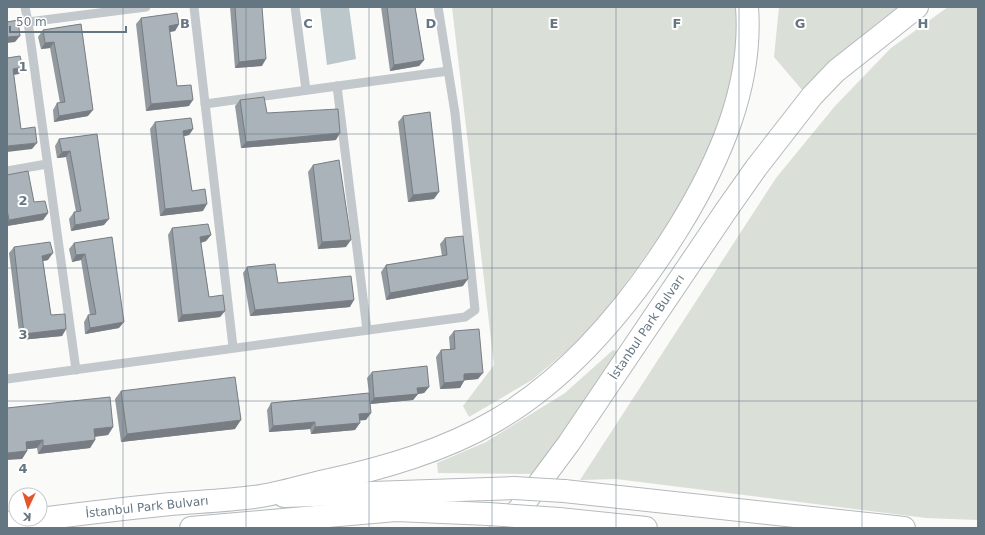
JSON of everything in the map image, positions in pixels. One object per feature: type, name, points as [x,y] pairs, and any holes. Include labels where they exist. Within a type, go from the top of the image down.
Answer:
[{"type":"main road","points":[[255,497],[363,472],[412,458],[453,442],[496,420],[535,393],[563,369],[603,330],[634,292],[671,240],[694,202],[722,144],[741,82],[746,41],[747,7]]},
{"type":"main road","name":"İstanbul Park Bulvarı","points":[[494,521],[523,505],[569,443],[725,212],[790,124],[836,71],[917,7]]},
{"type":"main road","points":[[255,497],[514,488],[564,491],[904,528]]},
{"type":"main road","name":"İstanbul Park Bulvarı","points":[[48,518],[160,505],[255,497]]},
{"type":"main road","points":[[191,528],[396,510],[494,521],[559,519],[646,528]]},
{"type":"lane","points":[[25,7],[76,370]]},
{"type":"lane","points":[[28,22],[146,7]]},
{"type":"lane","points":[[194,7],[234,347]]},
{"type":"lane","points":[[295,7],[306,90]]},
{"type":"lane","points":[[7,379],[234,347],[465,317],[475,310],[455,113],[438,7]]},
{"type":"lane","points":[[205,104],[448,71]]},
{"type":"lane","points":[[337,86],[367,330]]},
{"type":"lane","points":[[7,171],[48,164]]},
{"type":"shaded area","points":[[320,7],[349,7],[356,59],[327,65]]},
{"type":"shaded area","points":[[452,7],[739,7],[739,34],[732,85],[706,158],[680,208],[592,330],[532,380],[469,417],[463,406],[494,365]]},
{"type":"shaded area","points":[[779,7],[898,7],[871,28],[803,91],[774,57]]},
{"type":"shaded area","points":[[948,7],[978,7],[978,520],[926,518],[616,479],[580,480],[776,178],[835,106],[891,48]]},
{"type":"shaded area","points":[[613,350],[623,354],[535,474],[438,473],[437,463],[486,442],[565,393]]},
{"type":"building","points":[[235,7],[262,7],[266,59],[239,62]]},
{"type":"building","points":[[387,7],[415,7],[424,60],[394,65]]},
{"type":"building","points":[[177,13],[179,24],[169,26],[177,86],[191,85],[193,100],[151,104],[141,18]]},
{"type":"building","points":[[18,20],[20,36],[7,37],[7,22]]},
{"type":"building","points":[[81,24],[93,110],[59,116],[57,103],[65,102],[54,42],[45,43],[43,30]]},
{"type":"building","points":[[20,56],[23,67],[13,69],[21,129],[35,127],[37,143],[7,146],[7,58]]},
{"type":"building","points":[[264,97],[267,113],[338,109],[340,133],[246,142],[240,100]]},
{"type":"building","points":[[430,112],[439,192],[413,195],[403,116]]},
{"type":"building","points":[[191,118],[193,129],[183,131],[192,191],[205,189],[207,204],[165,209],[155,122]]},
{"type":"building","points":[[97,134],[109,219],[75,225],[74,212],[81,211],[70,151],[62,152],[59,139]]},
{"type":"building","points":[[339,160],[351,240],[322,242],[313,165]]},
{"type":"building","points":[[28,171],[34,202],[45,201],[48,213],[9,220],[7,210],[7,175]]},
{"type":"building","points":[[208,224],[211,235],[200,237],[209,297],[223,295],[225,311],[182,315],[172,228]]},
{"type":"building","points":[[463,236],[468,279],[390,293],[386,265],[447,255],[445,238]]},
{"type":"building","points":[[112,237],[124,322],[90,328],[88,315],[96,314],[85,254],[76,255],[74,243]]},
{"type":"building","points":[[50,242],[53,253],[42,256],[51,315],[65,314],[66,329],[24,334],[14,247]]},
{"type":"building","points":[[275,264],[278,283],[351,276],[354,300],[255,310],[247,267]]},
{"type":"building","points":[[479,329],[483,373],[464,374],[464,381],[444,383],[441,350],[455,349],[454,331]]},
{"type":"building","points":[[427,366],[429,387],[417,388],[418,394],[374,398],[372,372]]},
{"type":"building","points":[[235,377],[241,420],[127,434],[121,391]]},
{"type":"building","points":[[369,393],[371,413],[359,414],[360,423],[315,427],[315,422],[273,426],[271,403]]},
{"type":"building","points":[[110,397],[113,427],[94,429],[95,440],[43,446],[43,440],[26,442],[27,451],[7,453],[7,408]]}]
